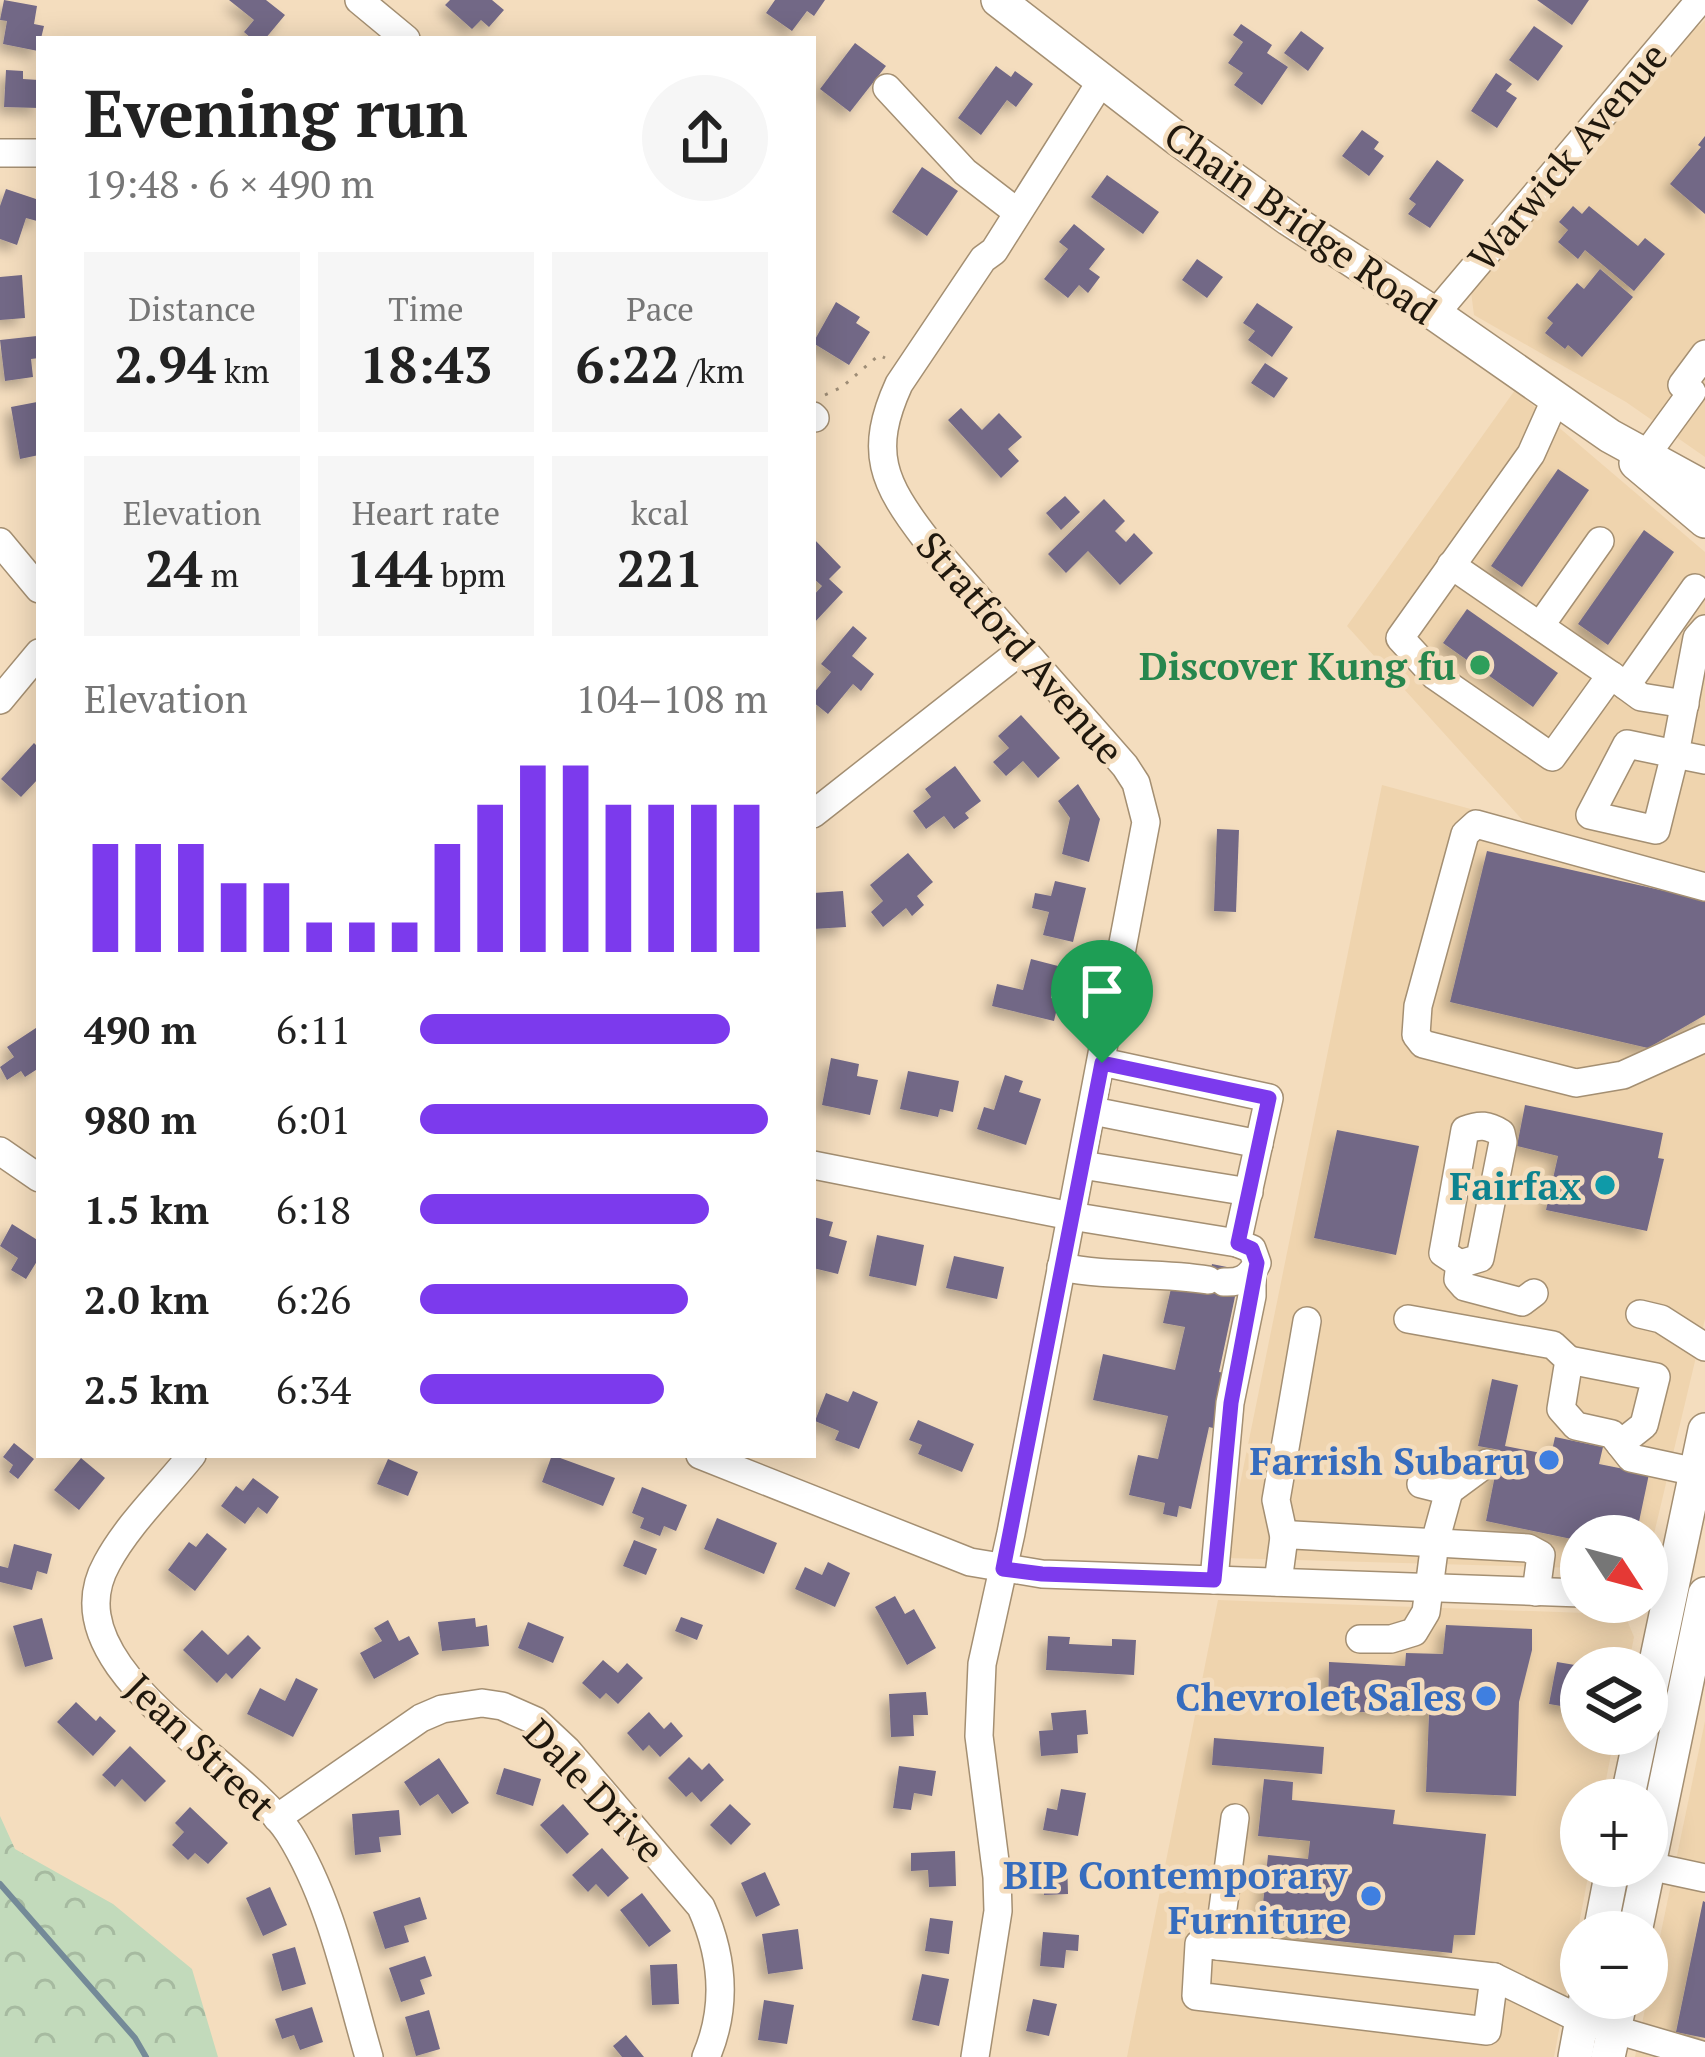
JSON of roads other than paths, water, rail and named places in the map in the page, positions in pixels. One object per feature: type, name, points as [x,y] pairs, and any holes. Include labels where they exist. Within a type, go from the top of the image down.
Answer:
[{"type":"main road","name":"Chain Bridge Road","points":[[998,0],[1289,219],[1610,436],[1705,488]]},
{"type":"main road","name":"Chain Bridge Road","points":[[1610,436],[1705,521]]},
{"type":"main road","points":[[1668,1563],[1705,1430]]},
{"type":"main road","points":[[1667,1779],[1705,1597]]},
{"type":"main road","points":[[1575,2057],[1602,2020]]},
{"type":"street","points":[[358,0],[402,36]]},
{"type":"street","name":"Warwick Avenue","points":[[1435,314],[1700,0]]},
{"type":"street","name":"Stratford Avenue","points":[[974,2057],[998,1911],[978,1709],[982,1664],[1144,844],[1143,806],[1125,766],[926,539],[887,482],[882,435],[906,372],[1102,80]]},
{"type":"street","points":[[887,88],[965,172],[1017,212]]},
{"type":"street","points":[[0,153],[36,154]]},
{"type":"street","points":[[1646,454],[1692,392],[1682,385],[1705,354]]},
{"type":"street","points":[[1556,398],[1531,454],[1400,638],[1435,676],[1552,757],[1695,589]]},
{"type":"street","points":[[1540,626],[1600,541]]},
{"type":"street","points":[[0,542],[36,585]]},
{"type":"street","points":[[1451,566],[1641,697],[1685,704]]},
{"type":"street","points":[[1705,629],[1697,638],[1675,754],[1705,760]]},
{"type":"street","points":[[816,812],[1023,649]]},
{"type":"street","points":[[0,700],[36,657]]},
{"type":"street","points":[[1705,887],[1476,824],[1465,834],[1418,1006],[1416,1036],[1423,1044],[1576,1083],[1623,1075],[1705,1038]]},
{"type":"street","points":[[1102,1063],[1269,1098],[1238,1243]]},
{"type":"street","points":[[1093,1111],[1259,1144]]},
{"type":"street","points":[[0,1151],[35,1169]]},
{"type":"street","points":[[1082,1165],[1249,1192]]},
{"type":"street","points":[[816,1166],[1252,1249],[1257,1263],[1231,1403],[1214,1580]]},
{"type":"street","points":[[1460,1264],[1458,1280],[1465,1287],[1522,1302],[1534,1293]]},
{"type":"street","points":[[1061,1267],[1106,1275],[1177,1275],[1238,1283],[1252,1273]]},
{"type":"street","points":[[1640,1314],[1660,1319],[1705,1346]]},
{"type":"street","points":[[1408,1319],[1553,1345],[1569,1360],[1656,1378],[1644,1425],[1620,1444]]},
{"type":"street","points":[[1278,1582],[1284,1537],[1276,1500],[1306,1321]]},
{"type":"street","points":[[1569,1360],[1561,1409],[1576,1426],[1612,1434],[1631,1458],[1696,1472]]},
{"type":"street","name":"Jean Street","points":[[190,1458],[107,1562],[96,1602],[102,1639],[140,1690],[278,1818],[324,1903],[368,2057]]},
{"type":"street","points":[[708,1458],[970,1562],[1003,1569],[1560,1593]]},
{"type":"street","points":[[1360,1640],[1414,1632],[1426,1612],[1430,1588],[1436,1542],[1435,1488],[1487,1463]]},
{"type":"street","points":[[1284,1537],[1528,1548],[1541,1555],[1536,1592]]},
{"type":"street","points":[[1668,1595],[1705,1597]]},
{"type":"street","name":"Dale Drive","points":[[278,1818],[421,1718],[442,1709],[482,1703],[521,1713],[566,1750],[700,1906],[721,1972],[718,2020],[706,2057]]},
{"type":"street","points":[[1218,1946],[1235,1819]]},
{"type":"street","points":[[1668,1870],[1705,1878]]},
{"type":"street","points":[[1493,1977],[1487,2031],[1196,1996],[1199,1943],[1493,1977],[1689,2055]]},
{"type":"waterway","points":[[0,1884],[135,2038],[146,2057]]},
{"type":"place","name":"Discover Kung fu","points":[[1480,665]]},
{"type":"place","name":"Fairfax","points":[[1605,1185]]},
{"type":"place","name":"Farrish Subaru","points":[[1549,1460]]},
{"type":"place","name":"Chevrolet Sales","points":[[1486,1696]]},
{"type":"place","name":"BIP Contemporary Furniture","points":[[1371,1896]]}]
